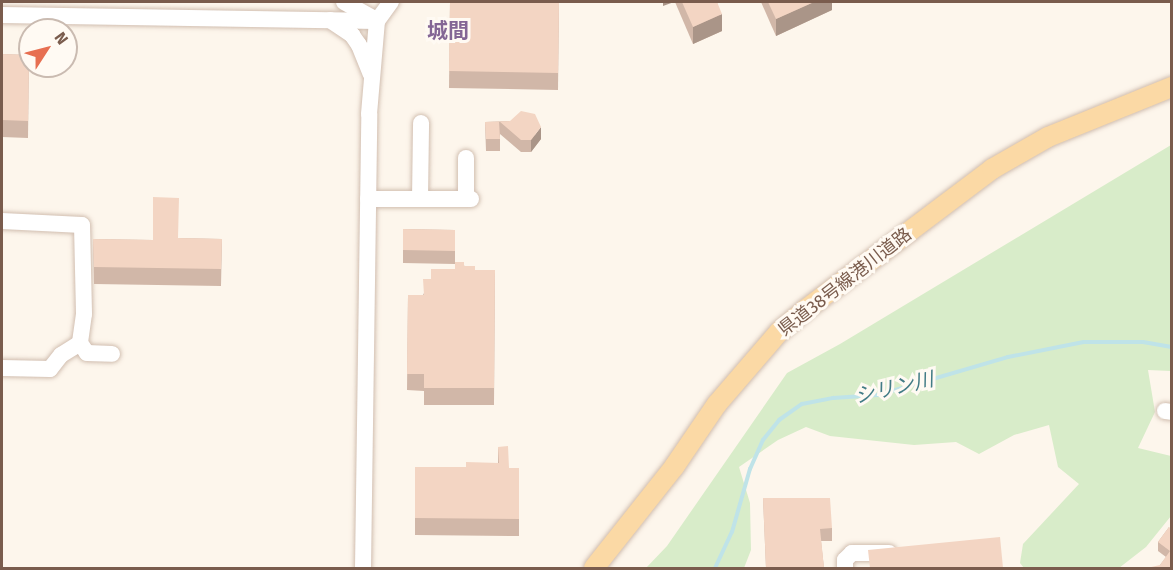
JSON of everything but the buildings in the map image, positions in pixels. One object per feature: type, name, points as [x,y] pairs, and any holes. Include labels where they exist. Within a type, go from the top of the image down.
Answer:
[{"type":"main road","name":"県道38号線港川道路","points":[[594,568],[674,467],[717,404],[779,332],[805,310],[992,169],[1048,137],[1172,87]]},
{"type":"lane","points":[[344,2],[377,21]]},
{"type":"lane","points":[[363,568],[372,76],[377,21],[391,2]]},
{"type":"lane","points":[[2,15],[377,21]]},
{"type":"lane","points":[[329,20],[352,35],[359,45],[372,76]]},
{"type":"lane","points":[[420,199],[421,123]]},
{"type":"lane","points":[[368,199],[469,199],[466,158]]},
{"type":"lane","points":[[2,221],[82,225],[84,314],[80,343],[87,353],[112,354]]},
{"type":"lane","points":[[2,368],[50,369],[61,355],[80,343]]},
{"type":"lane","points":[[844,568],[845,560],[852,553],[908,553]]},
{"type":"green space","points":[[1171,145],[1171,371],[1148,370],[1155,412],[1138,448],[1171,456],[1171,516],[1146,547],[1119,568],[1024,568],[1020,563],[1023,544],[1079,484],[1058,467],[1049,425],[1014,435],[979,454],[956,442],[914,445],[830,436],[806,427],[778,440],[739,467],[750,503],[751,550],[744,568],[646,568],[667,546],[787,373],[840,344]]},
{"type":"waterway","name":"シリン川","points":[[715,568],[732,532],[750,469],[763,440],[779,420],[802,404],[833,398],[878,395],[1008,357],[1084,342],[1143,342],[1172,347]]},
{"type":"district","name":"城間","points":[[448,31]]}]
